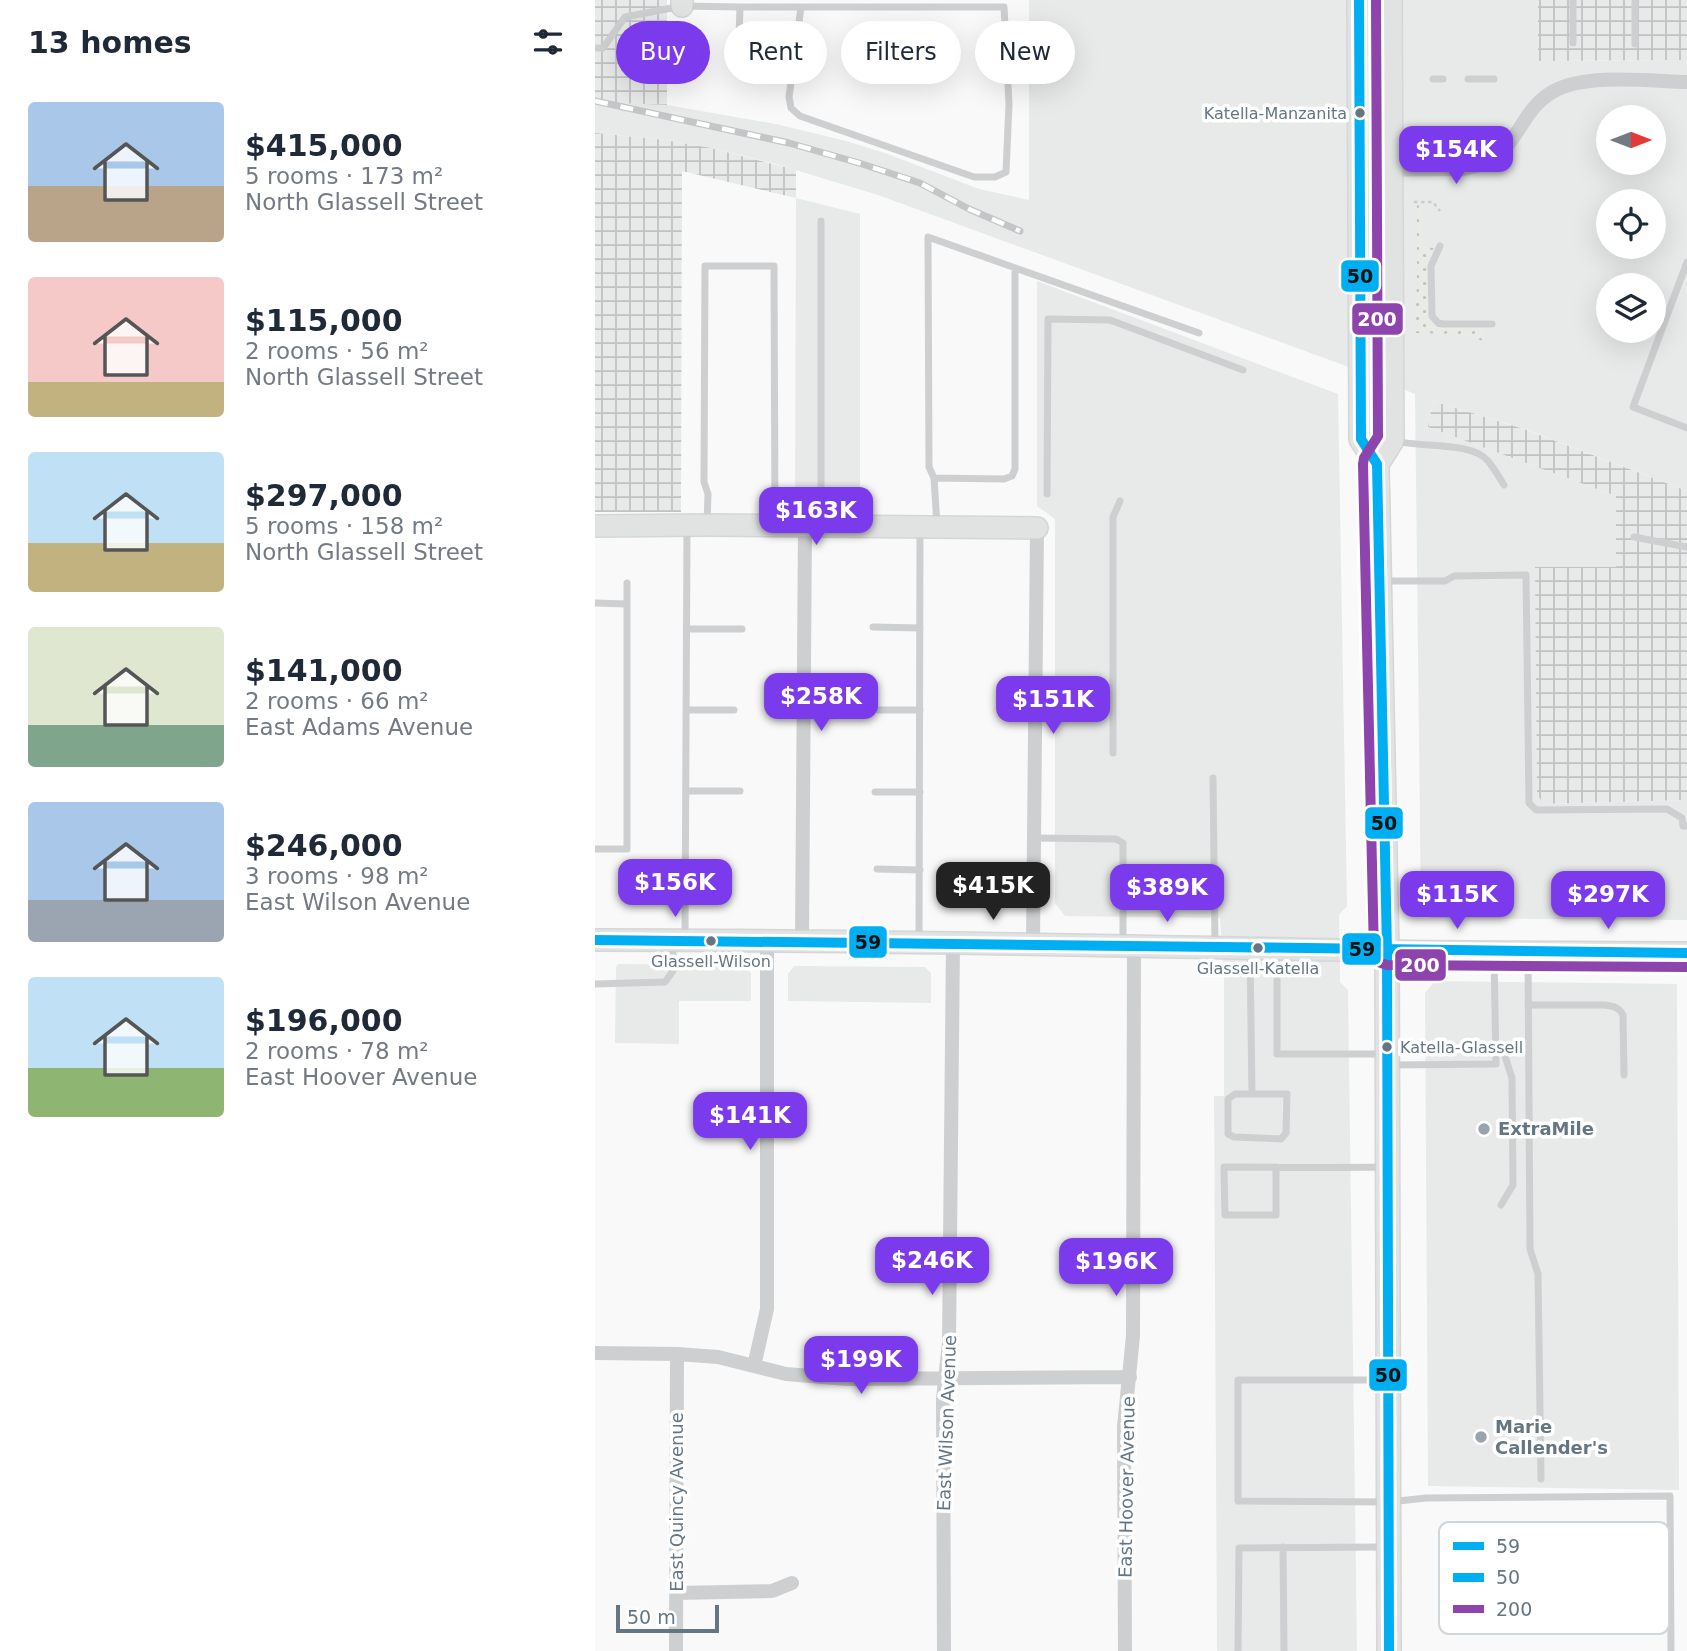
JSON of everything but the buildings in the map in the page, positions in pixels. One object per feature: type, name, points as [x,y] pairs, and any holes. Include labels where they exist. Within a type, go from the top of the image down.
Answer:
[{"type":"main road","points":[[1359,0],[1361,439],[1377,464],[1387,951],[1389,1651]]},
{"type":"main road","points":[[1377,464],[1392,440],[1390,0]]},
{"type":"main road","points":[[595,526],[1037,528]]},
{"type":"main road","points":[[595,940],[802,940],[1387,951],[1687,953]]},
{"type":"street","points":[[1359,170],[1478,167],[1495,159],[1545,96],[1555,90],[1591,81],[1687,82]]},
{"type":"street","points":[[802,940],[813,526]]},
{"type":"street","points":[[1033,943],[1037,528]]},
{"type":"street","points":[[754,1366],[767,1309],[767,940]]},
{"type":"street","name":"East Wilson Avenue","points":[[944,1651],[943,1399],[949,1343],[953,942]]},
{"type":"street","name":"East Hoover Avenue","points":[[1125,1651],[1124,1427],[1133,1336],[1128,945]]},
{"type":"street","points":[[595,1353],[718,1357],[786,1374],[847,1379],[1130,1377]]},
{"type":"street","name":"East Quincy Avenue","points":[[676,1651],[677,1354]]},
{"type":"street","points":[[676,1592],[772,1591],[792,1583]]},
{"type":"lane","points":[[1573,0],[1573,43]]},
{"type":"lane","points":[[1635,0],[1635,44]]},
{"type":"lane","points":[[595,48],[603,48],[625,17],[681,3],[740,7],[801,7],[1004,7],[1009,104],[1006,172],[995,177],[974,177],[800,116],[791,108],[789,97],[801,7]]},
{"type":"lane","points":[[739,21],[740,7]]},
{"type":"lane","points":[[1433,79],[1443,79]]},
{"type":"lane","points":[[1468,79],[1494,79]]},
{"type":"lane","points":[[813,526],[821,221]]},
{"type":"lane","points":[[919,942],[920,628],[928,526],[935,478],[929,467],[928,237],[1199,333]]},
{"type":"lane","points":[[1440,246],[1431,266],[1432,316],[1443,324],[1492,324]]},
{"type":"lane","points":[[1687,262],[1633,407],[1687,428]]},
{"type":"lane","points":[[595,984],[665,982],[673,971],[679,940],[686,791],[687,629],[697,525],[708,494],[705,482],[705,266],[774,266],[775,525]]},
{"type":"lane","points":[[935,478],[1012,477],[1015,469],[1015,268]]},
{"type":"lane","points":[[1047,494],[1048,319],[1110,320],[1243,370]]},
{"type":"lane","points":[[1392,440],[1410,445],[1455,446],[1487,458],[1504,485]]},
{"type":"lane","points":[[1113,753],[1113,517],[1120,501]]},
{"type":"lane","points":[[1634,537],[1687,547]]},
{"type":"lane","points":[[1379,581],[1445,581],[1454,576],[1526,575],[1529,803],[1536,810],[1667,808],[1682,818],[1683,826],[1687,825]]},
{"type":"lane","points":[[595,849],[627,849],[627,583]]},
{"type":"lane","points":[[595,603],[626,604]]},
{"type":"lane","points":[[873,627],[920,628]]},
{"type":"lane","points":[[687,629],[742,629]]},
{"type":"lane","points":[[686,710],[734,710]]},
{"type":"lane","points":[[879,710],[920,710]]},
{"type":"lane","points":[[1213,778],[1215,946]]},
{"type":"lane","points":[[686,791],[740,791]]},
{"type":"lane","points":[[875,792],[920,792]]},
{"type":"lane","points":[[1035,838],[1116,839],[1123,843],[1128,945]]},
{"type":"lane","points":[[877,869],[920,870]]},
{"type":"lane","points":[[1250,947],[1252,1094]]},
{"type":"lane","points":[[1277,948],[1277,1054],[1496,1064],[1494,952]]},
{"type":"lane","points":[[1528,951],[1530,1249],[1538,1274],[1538,1420],[1541,1479]]},
{"type":"lane","points":[[1528,1005],[1604,1005],[1621,1010],[1624,1075]]},
{"type":"lane","points":[[1501,1205],[1513,1185],[1512,1078],[1504,1053]]},
{"type":"lane","points":[[1235,1094],[1252,1094],[1287,1094],[1286,1133],[1281,1139],[1234,1137],[1228,1134],[1228,1100],[1235,1094]]},
{"type":"lane","points":[[1276,1167],[1276,1215],[1225,1215],[1224,1167],[1276,1167],[1387,1167]]},
{"type":"lane","points":[[1388,1380],[1238,1380],[1238,1501],[1389,1502],[1426,1498],[1669,1496],[1671,1651]]},
{"type":"lane","points":[[1283,1546],[1284,1651]]},
{"type":"lane","points":[[1238,1651],[1239,1548],[1389,1547]]},
{"type":"path","points":[[1414,202],[1433,202],[1440,211]]},
{"type":"shaded area","points":[[595,0],[667,0],[667,21],[616,21],[616,84],[667,84],[667,105],[595,102]]},
{"type":"shaded area","points":[[1029,0],[1538,0],[1538,61],[1687,60],[1687,491],[1525,429],[1433,401],[1428,427],[1616,496],[1616,567],[1535,567],[1544,804],[1687,800],[1687,920],[1430,918],[1421,909],[1415,394],[1338,363],[878,195],[711,148],[595,133],[595,85],[667,105],[776,124],[846,141],[979,189],[1029,200],[1029,84],[1075,84],[1075,21],[1029,21]]},
{"type":"shaded area","points":[[1538,0],[1687,0],[1687,60],[1538,61]]},
{"type":"shaded area","points":[[595,133],[711,148],[796,170],[796,198],[682,171],[681,512],[595,512]]},
{"type":"shaded area","points":[[796,198],[860,214],[860,505],[795,506]]},
{"type":"shaded area","points":[[1417,204],[1423,204],[1423,247],[1434,248],[1428,261],[1428,319],[1436,324],[1461,327],[1465,330],[1485,330],[1484,341],[1455,334],[1416,333],[1414,327],[1419,326],[1419,321],[1414,321]]},
{"type":"shaded area","points":[[1037,281],[1338,394],[1347,906],[1339,915],[1340,982],[1348,990],[1357,1651],[1217,1651],[1214,1096],[1224,1096],[1224,979],[1220,918],[1065,916],[1055,903],[1055,519],[1037,506]]},
{"type":"shaded area","points":[[1433,401],[1524,429],[1687,491],[1687,800],[1543,804],[1537,793],[1535,567],[1616,567],[1616,496],[1428,427]]},
{"type":"shaded area","points":[[618,964],[744,965],[751,973],[751,1001],[679,1001],[679,1044],[615,1043]]},
{"type":"shaded area","points":[[794,966],[925,967],[931,973],[931,1003],[788,1001],[788,974]]},
{"type":"shaded area","points":[[1435,981],[1677,984],[1679,1490],[1428,1486],[1425,993]]},
{"type":"railway","points":[[595,101],[789,143],[859,163],[920,183],[969,209],[1020,231]]},
{"type":"transit line","name":"50","points":[[1359,0],[1361,439],[1377,464],[1387,951],[1389,1651]]},
{"type":"transit line","name":"200","points":[[1376,0],[1378,436],[1363,464],[1374,955],[1378,962],[1387,965],[1687,967]]},
{"type":"transit line","name":"59","points":[[595,940],[1687,953]]},
{"type":"place","name":"Katella-Manzanita","points":[[1360,113]]},
{"type":"place","name":"Glassell-Wilson","points":[[711,941]]},
{"type":"place","name":"Glassell-Katella","points":[[1258,948]]},
{"type":"place","name":"Katella-Glassell","points":[[1387,1047]]},
{"type":"place","name":"ExtraMile","points":[[1484,1129]]},
{"type":"place","name":"Marie Callender's","points":[[1481,1437]]}]
